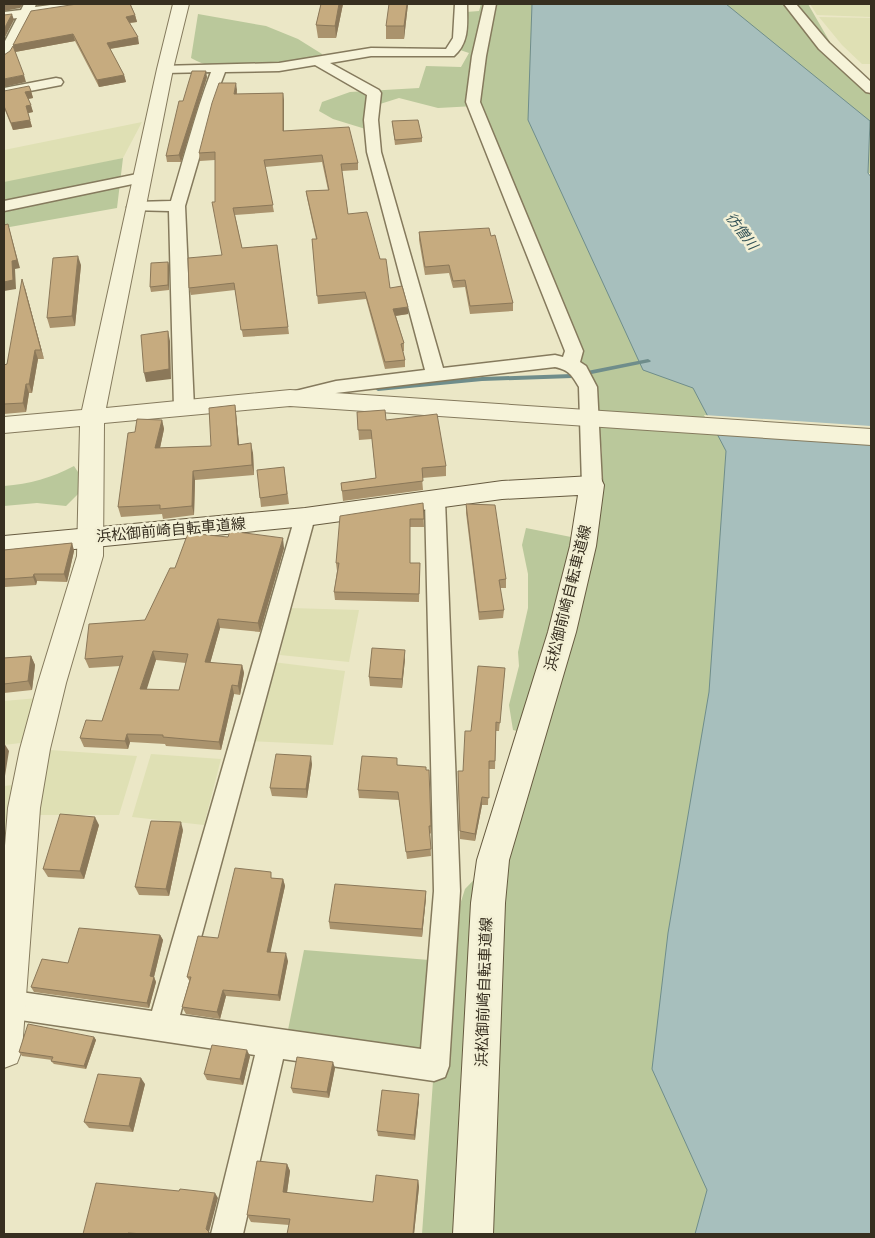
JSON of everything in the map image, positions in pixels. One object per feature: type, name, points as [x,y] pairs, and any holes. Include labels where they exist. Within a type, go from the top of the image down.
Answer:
[{"type":"street","points":[[4,16],[28,8],[80,4]]},
{"type":"street","points":[[4,1050],[25,799],[35,749],[52,683],[90,556],[92,416],[165,69],[181,4]]},
{"type":"street","points":[[165,69],[279,68],[371,52],[449,52],[455,49],[459,42],[461,4]]},
{"type":"street","points":[[490,4],[479,56],[473,102],[574,351],[570,364]]},
{"type":"street","points":[[790,4],[824,46],[871,90]]},
{"type":"street","points":[[4,56],[28,8]]},
{"type":"street","points":[[319,62],[374,93],[370,120],[374,152],[436,375]]},
{"type":"street","points":[[184,408],[177,206],[195,148],[204,109],[219,69]]},
{"type":"street","points":[[4,92],[56,82]]},
{"type":"street","points":[[4,206],[142,178]]},
{"type":"street","points":[[136,207],[177,206]]},
{"type":"street","points":[[4,425],[290,398],[336,387],[555,361],[570,364],[579,370],[588,387],[596,418],[592,485]]},
{"type":"street","points":[[290,398],[871,437]]},
{"type":"street","name":"浜松御前崎自転車道線","points":[[4,546],[305,517],[502,490],[592,485],[583,546],[562,632],[493,860],[488,903],[473,1234]]},
{"type":"street","points":[[7,1004],[434,1066],[447,890],[435,500]]},
{"type":"street","points":[[162,1027],[305,517]]},
{"type":"street","points":[[227,1234],[272,1043]]},
{"type":"green space","points":[[481,4],[488,4],[486,21],[490,4],[537,4],[700,381],[726,451],[710,1234],[422,1234],[434,1067],[285,1045],[304,950],[442,961],[465,889],[493,860],[529,734],[513,730],[509,705],[519,666],[518,652],[528,608],[528,574],[522,545],[526,528],[576,538],[596,492],[602,453],[596,399],[475,106],[438,108],[399,98],[380,104],[372,131],[333,119],[319,111],[322,102],[350,92],[419,88],[426,66],[461,67],[469,53],[460,50],[466,12],[479,11]]},
{"type":"green space","points":[[725,4],[808,4],[842,63],[871,90],[871,173],[868,173],[870,126]]},
{"type":"green space","points":[[810,4],[871,4],[871,17],[817,15]]},
{"type":"green space","points":[[198,14],[266,26],[298,39],[322,54],[319,62],[271,68],[236,69],[204,64],[191,58]]},
{"type":"green space","points":[[819,17],[871,18],[871,64],[862,64],[842,45]]},
{"type":"green space","points":[[142,122],[123,158],[4,184],[4,150]]},
{"type":"green space","points":[[123,158],[117,208],[4,228],[4,182]]},
{"type":"green space","points":[[74,466],[80,475],[81,491],[66,506],[37,503],[4,506],[4,486],[40,480]]},
{"type":"green space","points":[[290,608],[359,610],[349,662],[280,655]]},
{"type":"green space","points":[[273,662],[345,671],[333,745],[250,741]]},
{"type":"green space","points":[[49,697],[37,741],[4,745],[4,701]]},
{"type":"green space","points":[[35,749],[137,756],[119,815],[25,815],[20,856],[4,858],[4,786],[29,783]]},
{"type":"green space","points":[[151,754],[221,759],[204,825],[132,817]]},
{"type":"water","name":"彷僧川","points":[[532,4],[726,4],[870,121],[868,173],[871,177],[871,1234],[695,1234],[707,1190],[652,1069],[668,933],[709,692],[726,451],[693,388],[643,370],[528,120]]},
{"type":"pier","points":[[704,415],[871,426],[871,444],[714,434]]},
{"type":"building","points":[[77,4],[130,4],[135,15],[126,17],[138,37],[107,43],[124,75],[97,80],[73,34],[13,45],[31,11]]},
{"type":"building","points":[[321,4],[339,4],[335,26],[316,25]]},
{"type":"building","points":[[389,4],[407,4],[404,26],[386,26]]},
{"type":"building","points":[[12,14],[4,29],[4,15]]},
{"type":"building","points":[[13,46],[24,75],[4,79],[4,55]]},
{"type":"building","points":[[192,71],[206,71],[179,155],[166,156],[179,101],[183,101]]},
{"type":"building","points":[[219,83],[236,83],[234,94],[283,93],[283,131],[349,127],[358,163],[341,164],[348,214],[367,212],[380,259],[386,259],[390,288],[402,286],[408,307],[393,309],[404,343],[401,344],[405,360],[385,362],[365,292],[317,296],[312,239],[317,239],[306,191],[329,190],[322,155],[264,160],[273,205],[233,208],[242,248],[277,245],[288,327],[241,330],[234,283],[189,288],[188,258],[222,255],[212,202],[215,202],[215,152],[199,153]]},
{"type":"building","points":[[29,86],[31,91],[25,92],[31,105],[26,106],[30,120],[11,123],[4,106],[4,91]]},
{"type":"building","points":[[418,120],[422,138],[395,140],[392,121]]},
{"type":"building","points":[[8,224],[17,260],[12,261],[13,280],[4,282],[4,225]]},
{"type":"building","points":[[489,228],[491,236],[495,235],[513,303],[470,306],[465,280],[453,281],[449,265],[425,267],[419,232]]},
{"type":"building","points":[[78,256],[72,316],[47,318],[53,258]]},
{"type":"building","points":[[168,262],[168,285],[150,287],[151,263]]},
{"type":"building","points":[[22,279],[41,350],[35,350],[29,384],[26,384],[23,403],[4,404],[4,365],[7,364]]},
{"type":"building","points":[[168,331],[169,369],[144,373],[141,335]]},
{"type":"building","points":[[235,405],[238,445],[251,443],[252,465],[193,471],[192,506],[160,509],[160,505],[118,507],[128,433],[135,432],[137,419],[162,420],[155,448],[211,446],[209,408]]},
{"type":"building","points":[[385,410],[386,420],[437,414],[446,466],[422,468],[423,481],[342,491],[341,483],[376,478],[371,430],[358,430],[357,412]]},
{"type":"building","points":[[284,467],[287,494],[260,498],[257,470]]},
{"type":"building","points":[[423,503],[424,519],[410,519],[410,563],[420,563],[419,594],[334,592],[339,563],[336,563],[340,516]]},
{"type":"building","points":[[466,504],[495,505],[506,579],[499,580],[504,610],[479,612]]},
{"type":"building","points":[[230,531],[283,538],[258,623],[218,619],[205,662],[242,665],[238,686],[232,685],[219,742],[163,737],[163,735],[127,734],[125,741],[80,738],[86,720],[102,721],[123,656],[85,659],[89,624],[145,620],[170,568],[175,568],[188,533],[228,537]],"holes":[[[153,651],[188,654],[179,690],[140,689]]]},
{"type":"building","points":[[72,543],[64,574],[34,574],[33,577],[4,579],[4,550]]},
{"type":"building","points":[[372,648],[405,650],[402,679],[369,677]]},
{"type":"building","points":[[31,656],[28,681],[4,684],[4,658]]},
{"type":"building","points":[[478,666],[505,668],[500,723],[496,722],[495,761],[489,761],[489,798],[482,797],[475,834],[460,831],[458,771],[463,771],[465,731],[471,731]]},
{"type":"building","points":[[276,754],[311,756],[306,789],[270,788]]},
{"type":"building","points":[[362,756],[397,758],[397,765],[426,767],[426,770],[429,770],[431,849],[406,852],[398,792],[358,790]]},
{"type":"building","points":[[60,814],[95,817],[80,871],[43,869]]},
{"type":"building","points":[[151,821],[181,822],[166,889],[135,887]]},
{"type":"building","points":[[235,868],[271,872],[271,878],[283,879],[267,952],[286,953],[278,995],[223,990],[217,1012],[182,1007],[191,977],[187,977],[198,936],[218,938]]},
{"type":"building","points":[[335,884],[426,891],[422,929],[329,922]]},
{"type":"building","points":[[79,928],[160,935],[150,976],[154,977],[147,1003],[31,987],[42,959],[68,963]]},
{"type":"building","points":[[28,1024],[94,1037],[84,1066],[51,1061],[53,1057],[19,1052]]},
{"type":"building","points":[[212,1045],[247,1050],[240,1079],[204,1074]]},
{"type":"building","points":[[297,1057],[333,1062],[327,1092],[291,1088]]},
{"type":"building","points":[[98,1074],[141,1078],[129,1126],[84,1122]]},
{"type":"building","points":[[382,1090],[419,1094],[414,1135],[377,1131]]},
{"type":"building","points":[[257,1161],[287,1164],[283,1192],[373,1202],[376,1175],[418,1180],[413,1234],[287,1234],[290,1219],[247,1215]]},
{"type":"building","points":[[96,1183],[215,1193],[206,1229],[209,1232],[208,1234],[83,1234]]},
{"type":"waterway","points":[[378,389],[482,379],[572,376],[648,361]]}]
